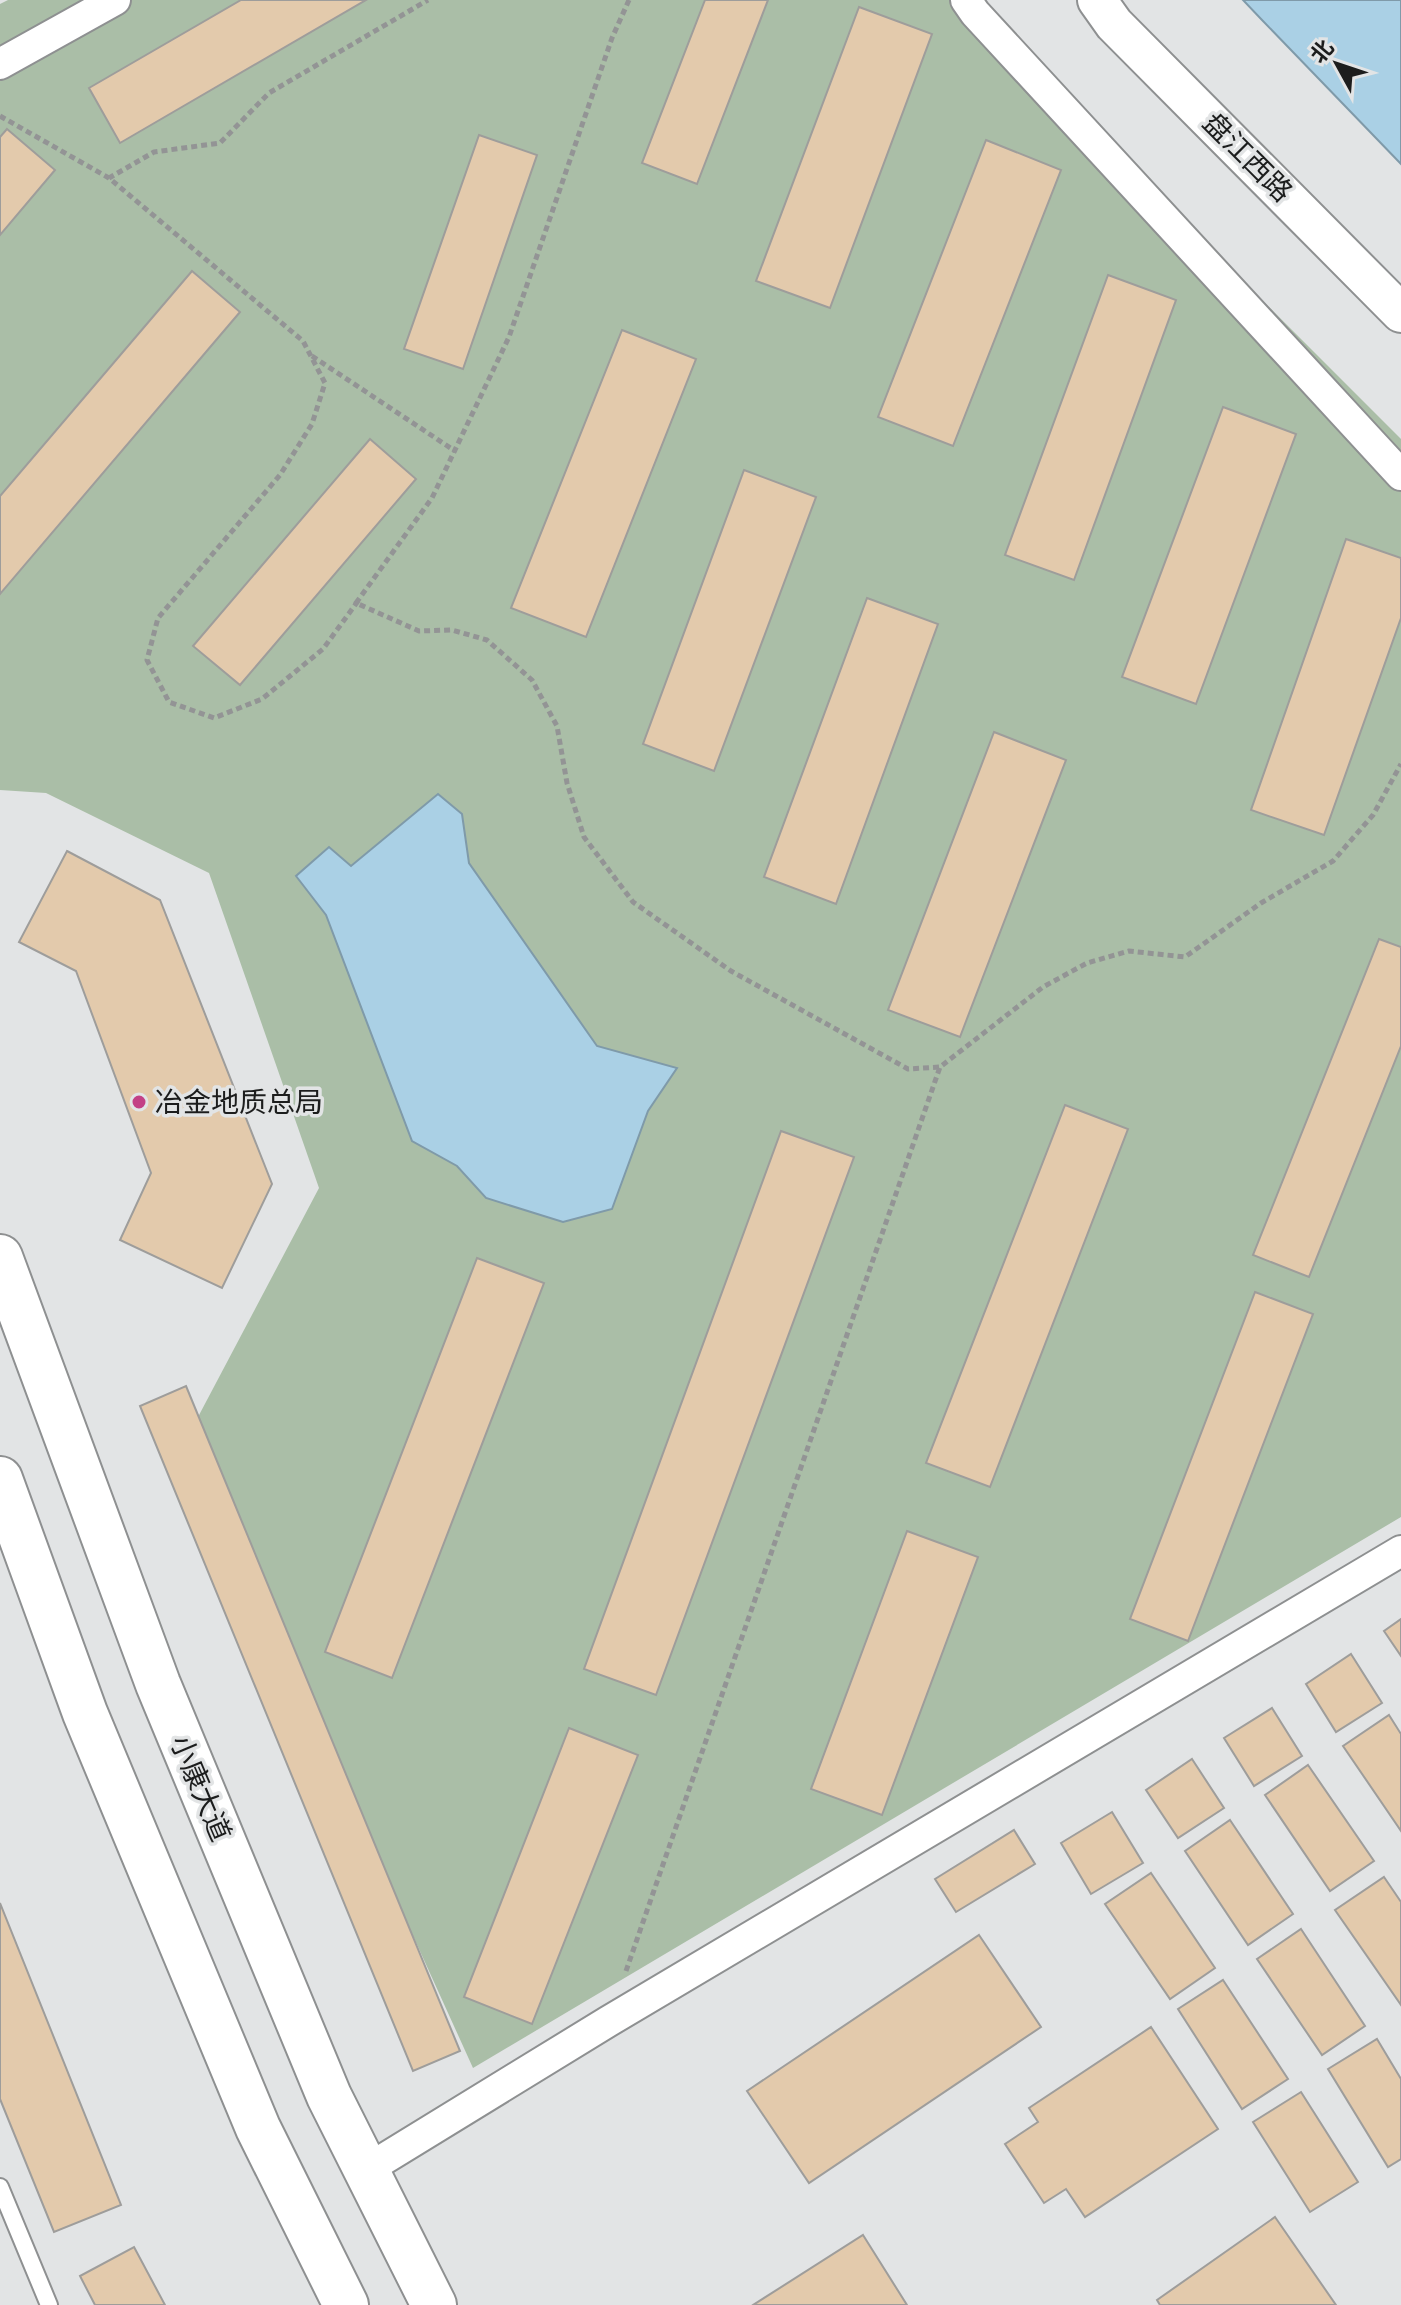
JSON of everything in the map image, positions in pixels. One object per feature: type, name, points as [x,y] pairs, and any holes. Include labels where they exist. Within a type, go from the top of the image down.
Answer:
[{"type":"main road","name":"小康大道","points":[[0,1257],[158,1684],[329,2096],[434,2305]]},
{"type":"main road","points":[[0,1479],[85,1713],[252,2114],[346,2305]]},
{"type":"street","points":[[0,64],[115,0]]},
{"type":"street","points":[[966,0],[1401,475]]},
{"type":"street","name":"盘江西路","points":[[1097,0],[1114,24],[1401,313]]},
{"type":"street","points":[[366,2170],[609,2021],[1401,1551]]},
{"type":"lane","points":[[0,2187],[49,2305]]},
{"type":"path","points":[[109,178],[154,152],[220,143],[269,93],[428,0]]},
{"type":"path","points":[[0,116],[109,178],[303,341],[325,383],[312,424],[280,475],[158,618],[147,660],[169,702],[214,718],[262,699],[323,649],[432,498],[509,337],[612,38],[629,0]]},
{"type":"path","points":[[311,355],[455,451]]},
{"type":"path","points":[[368,588],[356,603],[419,631],[452,630],[487,640],[532,680],[557,726],[567,783],[584,837],[633,902],[731,971],[908,1069],[940,1067]]},
{"type":"path","points":[[609,2021],[940,1067],[1043,987],[1087,963],[1129,951],[1185,957],[1261,903],[1333,861],[1373,815],[1401,764]]},
{"type":"green space","points":[[8,0],[966,0],[975,13],[1401,439],[1401,1517],[473,2068],[253,1583],[198,1417],[319,1188],[209,873],[46,793],[0,790],[0,4]]},
{"type":"water","points":[[1243,0],[1401,0],[1401,164],[1262,20]]},
{"type":"water","points":[[438,794],[462,814],[469,863],[597,1046],[677,1068],[648,1111],[612,1209],[563,1222],[486,1198],[457,1166],[412,1141],[326,915],[296,876],[329,847],[351,866]]},
{"type":"building","points":[[241,0],[366,0],[120,143],[89,88]]},
{"type":"building","points":[[705,0],[768,0],[697,184],[642,163]]},
{"type":"building","points":[[859,7],[932,34],[830,308],[756,281]]},
{"type":"building","points":[[7,129],[55,170],[0,235],[0,137]]},
{"type":"building","points":[[479,135],[537,155],[463,369],[404,349]]},
{"type":"building","points":[[986,140],[1061,170],[953,446],[878,417]]},
{"type":"building","points":[[192,271],[240,312],[0,594],[0,496]]},
{"type":"building","points":[[1108,275],[1176,300],[1074,580],[1005,555]]},
{"type":"building","points":[[622,330],[696,359],[586,637],[511,608]]},
{"type":"building","points":[[1223,407],[1296,434],[1196,704],[1122,677]]},
{"type":"building","points":[[370,439],[416,479],[240,685],[193,646]]},
{"type":"building","points":[[744,470],[816,497],[714,771],[643,744]]},
{"type":"building","points":[[1346,539],[1401,558],[1401,618],[1324,835],[1251,810]]},
{"type":"building","points":[[867,598],[938,624],[836,904],[764,877]]},
{"type":"building","points":[[994,732],[1066,760],[960,1037],[888,1010]]},
{"type":"building","points":[[67,851],[160,900],[272,1184],[222,1288],[120,1240],[151,1173],[76,971],[19,942]]},
{"type":"building","points":[[1379,939],[1401,947],[1401,1046],[1309,1277],[1253,1255]]},
{"type":"building","points":[[1065,1105],[1128,1129],[990,1487],[926,1463]]},
{"type":"building","points":[[781,1131],[854,1157],[656,1695],[584,1669]]},
{"type":"building","points":[[477,1258],[544,1283],[392,1678],[325,1652]]},
{"type":"building","points":[[1255,1292],[1313,1314],[1188,1641],[1130,1619]]},
{"type":"building","points":[[186,1386],[460,2051],[413,2071],[140,1406]]},
{"type":"building","points":[[907,1531],[978,1557],[882,1815],[811,1789]]},
{"type":"building","points":[[1401,1619],[1401,1656],[1384,1631]]},
{"type":"building","points":[[1351,1654],[1382,1703],[1336,1732],[1306,1684]]},
{"type":"building","points":[[1272,1708],[1302,1756],[1254,1786],[1224,1738]]},
{"type":"building","points":[[1389,1715],[1401,1734],[1401,1831],[1343,1746]]},
{"type":"building","points":[[569,1728],[638,1755],[532,2024],[464,1997]]},
{"type":"building","points":[[1192,1759],[1224,1808],[1178,1838],[1146,1790]]},
{"type":"building","points":[[1308,1765],[1374,1861],[1330,1891],[1265,1795]]},
{"type":"building","points":[[1112,1812],[1143,1863],[1091,1894],[1061,1843]]},
{"type":"building","points":[[1230,1820],[1293,1914],[1248,1945],[1185,1851]]},
{"type":"building","points":[[1014,1830],[1035,1864],[956,1912],[935,1879]]},
{"type":"building","points":[[1151,1873],[1215,1968],[1170,1999],[1105,1904]]},
{"type":"building","points":[[1384,1877],[1401,1902],[1401,2005],[1335,1910]]},
{"type":"building","points":[[0,1903],[121,2205],[54,2232],[0,2099]]},
{"type":"building","points":[[1301,1929],[1365,2026],[1322,2055],[1257,1959]]},
{"type":"building","points":[[979,1935],[1041,2027],[809,2183],[747,2091]]},
{"type":"building","points":[[1223,1980],[1288,2079],[1242,2109],[1178,2009]]},
{"type":"building","points":[[1151,2027],[1218,2129],[1085,2217],[1066,2189],[1044,2203],[1005,2144],[1038,2122],[1029,2108]]},
{"type":"building","points":[[1377,2039],[1401,2079],[1401,2159],[1388,2167],[1328,2069]]},
{"type":"building","points":[[1301,2092],[1358,2182],[1310,2212],[1253,2122]]},
{"type":"building","points":[[1275,2217],[1336,2305],[1160,2305],[1157,2300]]},
{"type":"building","points":[[863,2235],[907,2305],[753,2305]]},
{"type":"building","points":[[134,2247],[165,2305],[95,2305],[80,2276]]},
{"type":"place","name":"冶金地质总局","points":[[139,1102]]}]
